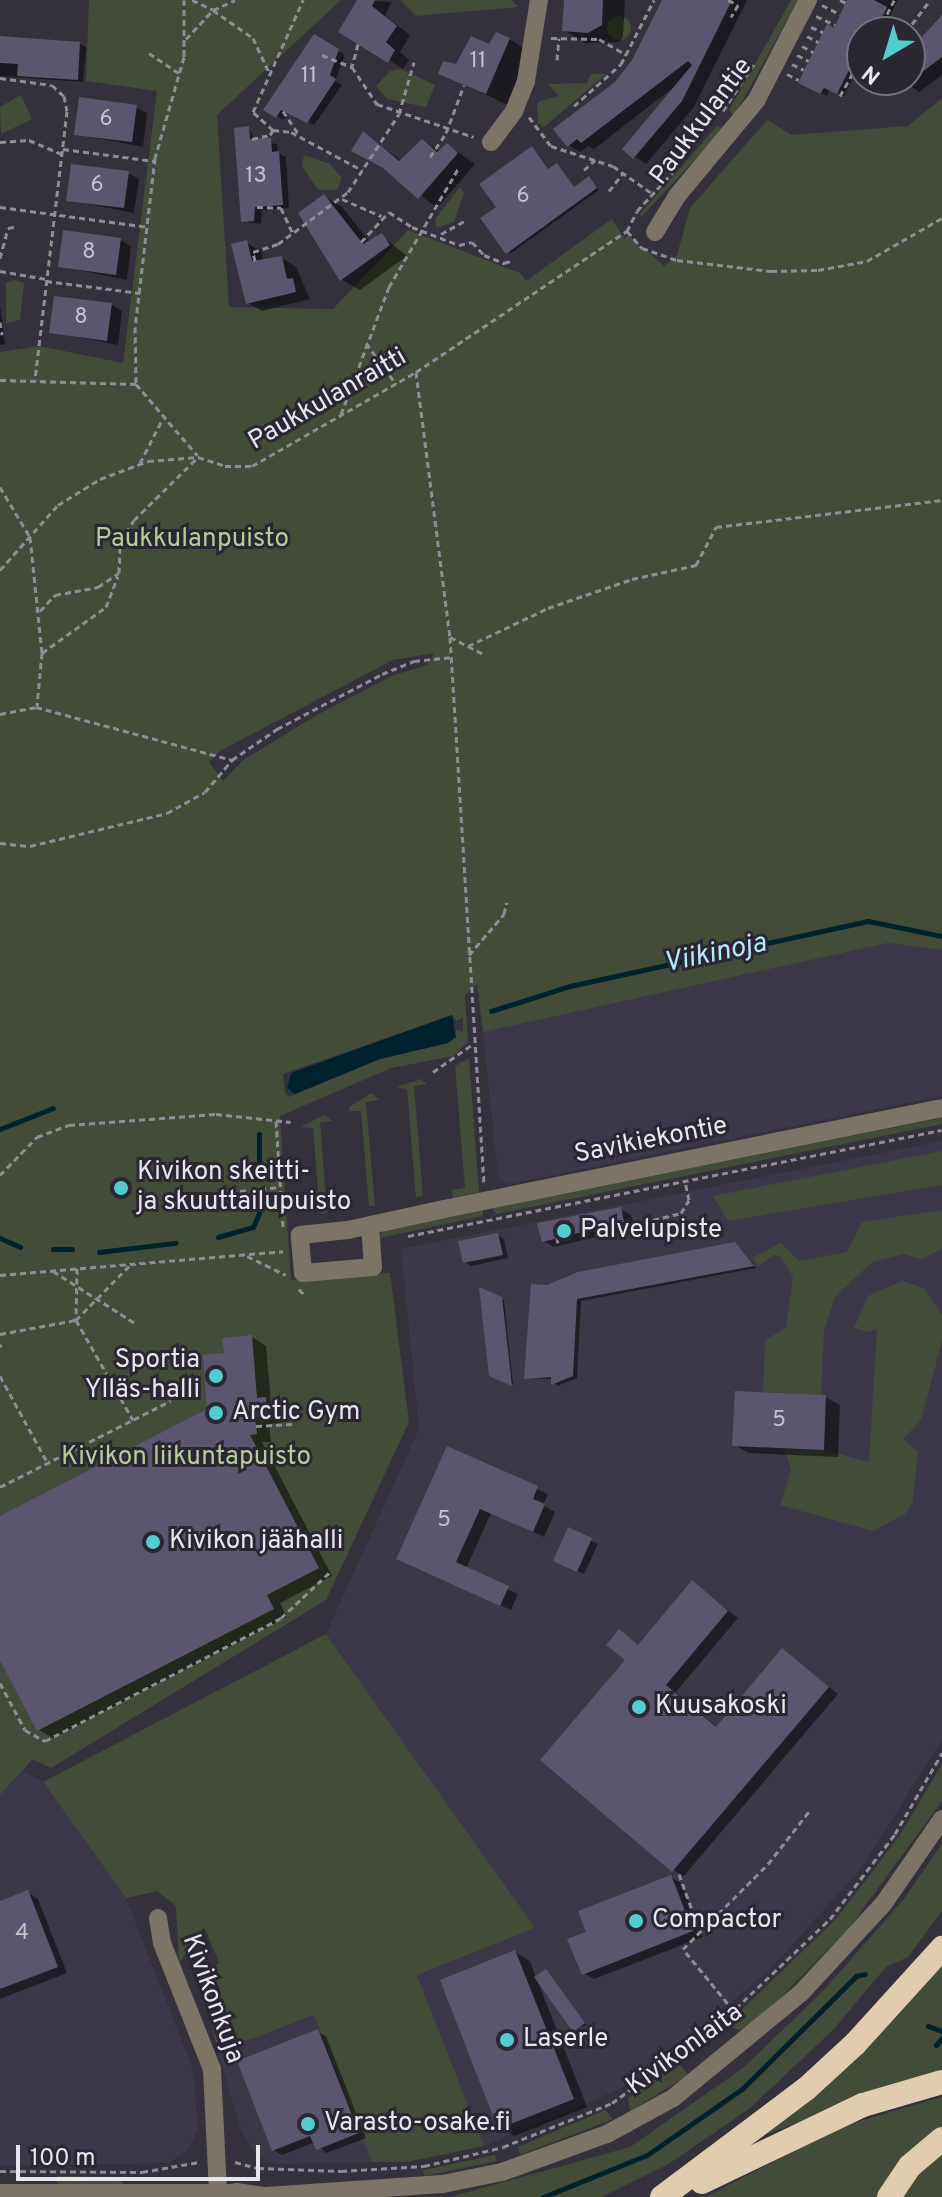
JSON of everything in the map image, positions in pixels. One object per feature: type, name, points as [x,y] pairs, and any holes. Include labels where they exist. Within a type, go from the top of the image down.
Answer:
[{"type":"highway","points":[[662,2197],[806,2089],[866,2033],[942,1948]]},
{"type":"highway","points":[[672,2197],[863,2105],[942,2082]]},
{"type":"highway","points":[[889,2197],[910,2166],[942,2139]]},
{"type":"street","points":[[484,140],[514,111],[526,81],[539,0]]},
{"type":"street","name":"Paukkulantie","points":[[655,232],[677,196],[756,101],[813,6]]},
{"type":"street","name":"Savikiekontie","points":[[370,1225],[942,1108]]},
{"type":"street","name":"Kivikonlaita","points":[[0,2193],[382,2190],[502,2172],[607,2134],[673,2098],[790,2003],[884,1903],[942,1819]]},
{"type":"street","name":"Kivikonkuja","points":[[158,1918],[162,1943],[212,2069],[227,2193]]},
{"type":"path","points":[[42,653],[106,607],[119,573],[120,541],[134,520],[198,457],[162,420],[136,384],[140,293],[155,161],[186,39],[184,0]]},
{"type":"path","points":[[192,0],[213,10],[253,38],[269,74]]},
{"type":"path","points":[[186,39],[213,10],[235,0]]},
{"type":"path","points":[[303,0],[269,74],[266,93],[253,112],[273,130],[299,135],[362,170]]},
{"type":"path","points":[[574,106],[607,81],[627,55],[654,0]]},
{"type":"path","points":[[728,0],[738,5],[731,17]]},
{"type":"path","points":[[840,0],[846,3]]},
{"type":"path","points":[[813,6],[840,14]]},
{"type":"path","points":[[813,6],[835,25]]},
{"type":"path","points":[[816,29],[823,32]]},
{"type":"path","points":[[548,38],[599,39],[627,55]]},
{"type":"path","points":[[557,60],[559,38]]},
{"type":"path","points":[[811,38],[818,42]]},
{"type":"path","points":[[352,67],[358,44]]},
{"type":"path","points":[[806,48],[813,52]]},
{"type":"path","points":[[718,117],[761,52]]},
{"type":"path","points":[[149,53],[179,73]]},
{"type":"path","points":[[322,55],[352,67],[377,104],[399,114],[484,140]]},
{"type":"path","points":[[801,57],[809,61]]},
{"type":"path","points":[[255,261],[253,252],[293,234],[343,198],[399,114],[414,62]]},
{"type":"path","points":[[796,66],[804,70]]},
{"type":"path","points":[[791,76],[799,80]]},
{"type":"path","points":[[0,78],[45,82],[59,90],[67,111],[35,380]]},
{"type":"path","points":[[430,157],[447,127],[464,85]]},
{"type":"path","points":[[840,96],[846,85]]},
{"type":"path","points":[[530,108],[533,127],[551,146],[623,172],[653,194],[684,160]]},
{"type":"path","points":[[283,111],[299,135]]},
{"type":"path","points":[[252,139],[270,135],[273,130]]},
{"type":"path","points":[[0,142],[29,140],[62,152],[155,161]]},
{"type":"path","points":[[584,170],[595,160]]},
{"type":"path","points":[[340,416],[366,343],[421,230],[459,167]]},
{"type":"path","points":[[609,191],[623,172]]},
{"type":"path","points":[[337,190],[343,198],[381,216]]},
{"type":"path","name":"Paukkulanraitti","points":[[1,569],[76,492],[140,463],[198,457],[225,466],[252,466],[396,384],[627,231],[653,194]]},
{"type":"path","points":[[0,207],[149,227]]},
{"type":"path","points":[[257,207],[281,208],[293,234]]},
{"type":"path","points":[[361,242],[381,216],[389,212],[421,230],[441,234],[459,245],[472,242],[484,255],[504,263],[511,261]]},
{"type":"path","points":[[668,254],[771,271],[818,270],[867,261],[942,218]]},
{"type":"path","points":[[441,234],[464,221]]},
{"type":"path","points":[[0,258],[8,228],[14,227]]},
{"type":"path","points":[[0,271],[140,293]]},
{"type":"path","points":[[0,322],[2,335]]},
{"type":"path","points":[[366,343],[396,384]]},
{"type":"path","points":[[416,372],[450,637],[473,1044],[485,1191]]},
{"type":"path","points":[[0,380],[136,384]]},
{"type":"path","points":[[140,463],[162,420]]},
{"type":"path","points":[[0,487],[30,537],[42,653],[36,707]]},
{"type":"path","points":[[468,646],[548,608],[632,579],[696,565],[716,527],[942,500]]},
{"type":"path","points":[[40,611],[55,595],[98,587],[119,573]]},
{"type":"path","points":[[450,637],[482,653]]},
{"type":"path","points":[[0,843],[30,846],[167,813],[205,792],[232,760],[277,729],[382,674],[414,661],[450,657]]},
{"type":"path","points":[[0,714],[36,707],[232,760]]},
{"type":"path","points":[[469,955],[504,914],[507,902]]},
{"type":"path","points":[[433,1072],[473,1044]]},
{"type":"path","points":[[2,1174],[12,1158],[53,1130],[216,1114],[291,1122]]},
{"type":"path","points":[[0,1275],[285,1251],[276,1121]]},
{"type":"path","points":[[397,1238],[942,1130]]},
{"type":"path","points":[[624,1227],[681,1213],[689,1200],[685,1181]]},
{"type":"path","points":[[240,1191],[281,1187]]},
{"type":"path","points":[[243,1254],[273,1265],[305,1296]]},
{"type":"path","points":[[0,1334],[76,1320],[131,1264]]},
{"type":"path","points":[[77,1268],[76,1320],[133,1420]]},
{"type":"path","points":[[53,1271],[135,1323]]},
{"type":"path","points":[[15,1331],[17,1337]]},
{"type":"path","points":[[0,1376],[47,1462]]},
{"type":"path","points":[[0,1487],[170,1401]]},
{"type":"path","points":[[256,1426],[292,1424]]},
{"type":"path","points":[[0,1683],[25,1730],[45,1741],[281,1618],[330,1572]]},
{"type":"path","points":[[235,2162],[258,2168],[373,2170],[424,2166],[503,2147],[612,2103],[734,2011],[830,1919],[895,1834],[942,1753]]},
{"type":"path","points":[[734,2011],[683,1949],[768,1864],[810,1810]]},
{"type":"path","points":[[679,1874],[700,1932]]},
{"type":"path","points":[[0,2171],[142,2172],[199,2162]]},
{"type":"shaded area","points":[[888,943],[942,950],[942,1096],[508,1184],[498,1177],[483,1032]]},
{"type":"shaded area","points":[[942,1141],[942,1739],[862,1867],[772,1967],[691,2037],[620,2089],[484,2146],[417,1975],[534,1928],[326,1634],[419,1429],[401,1249]]},
{"type":"shaded area","points":[[22,1771],[43,1782],[126,1898],[193,2070],[198,2129],[189,2148],[169,2163],[0,2166],[0,1795]]},
{"type":"shaded area","points":[[314,2015],[372,2162],[274,2164],[256,2154],[242,2133],[218,2052]]},
{"type":"green space","points":[[89,0],[341,0],[217,115],[229,307],[333,309],[408,230],[520,273],[526,281],[612,219],[624,238],[629,235],[664,266],[677,255],[690,208],[767,120],[792,135],[908,126],[942,98],[942,950],[888,943],[483,1032],[477,984],[465,995],[468,1041],[454,1056],[391,1068],[280,1116],[291,1280],[390,1273],[409,1422],[326,1600],[51,1768],[33,1759],[0,1795],[0,352],[39,346],[123,363],[157,91],[86,81]],"holes":[[[434,653],[427,665],[394,675],[315,716],[242,761],[223,781],[209,762],[220,751],[393,660]],[[452,1015],[456,1021],[463,1018],[463,1032],[457,1030],[448,1043],[380,1059],[289,1097],[285,1093],[283,1074]]]},
{"type":"green space","points":[[400,0],[512,0],[518,7],[416,16]]},
{"type":"green space","points":[[791,0],[798,0],[734,116],[729,110]]},
{"type":"green space","points":[[619,16],[628,19],[631,28],[628,37],[619,40],[610,37],[607,28],[610,19]]},
{"type":"green space","points":[[401,69],[435,85],[426,107],[387,99],[376,86],[390,71]]},
{"type":"green space","points":[[591,74],[606,74],[544,127],[538,123],[537,102],[559,96],[548,84],[587,83]]},
{"type":"green space","points":[[21,95],[32,119],[1,134],[0,107]]},
{"type":"green space","points":[[717,126],[724,129],[641,217],[640,214]]},
{"type":"green space","points":[[304,155],[330,164],[342,178],[337,190],[318,190],[302,166]]},
{"type":"green space","points":[[460,187],[464,193],[454,222],[437,228],[435,219]]},
{"type":"green space","points":[[14,280],[24,283],[20,320],[6,323],[6,283]]},
{"type":"green space","points":[[469,1058],[479,1192],[453,1198],[452,1190],[465,1188],[455,1066]]},
{"type":"green space","points":[[421,1079],[427,1084],[414,1086],[423,1196],[416,1197],[407,1089],[396,1087]]},
{"type":"green space","points":[[372,1093],[379,1100],[366,1102],[375,1206],[369,1206],[361,1111],[349,1111],[349,1107]]},
{"type":"green space","points":[[324,1115],[332,1121],[320,1122],[327,1213],[320,1214],[313,1128],[301,1127]]},
{"type":"green space","points":[[942,1118],[942,1124],[496,1214],[492,1208]]},
{"type":"green space","points":[[942,1151],[942,1185],[728,1221],[713,1196]]},
{"type":"green space","points":[[483,1209],[483,1216],[379,1238],[384,1230]]},
{"type":"green space","points":[[942,1210],[942,1249],[921,1259],[904,1254],[872,1262],[835,1297],[824,1332],[821,1395],[763,1392],[765,1341],[786,1327],[793,1277],[781,1257],[774,1255],[759,1266],[752,1258],[781,1243],[799,1261],[847,1252],[862,1222]]},
{"type":"green space","points":[[902,1281],[924,1288],[942,1315],[942,1341],[921,1420],[903,1439],[918,1451],[913,1502],[905,1514],[873,1531],[780,1505],[791,1470],[784,1448],[824,1450],[869,1462],[877,1328],[870,1332],[854,1328],[868,1296]]},
{"type":"green space","points":[[326,1634],[535,1928],[417,1975],[484,2146],[407,2162],[372,2162],[314,2015],[218,2052],[202,1986],[219,1962],[204,1927],[179,1963],[176,1906],[157,1891],[126,1898],[43,1782]]},
{"type":"green space","points":[[942,1764],[942,1801],[848,1929],[760,2018],[741,2030],[725,2026],[836,1919],[900,1835]]},
{"type":"green space","points":[[942,1844],[942,1911],[908,1957],[886,1967],[834,2029],[749,2109],[667,2165],[601,2197],[450,2197],[630,2147],[743,2068],[824,1990],[903,1900]]},
{"type":"green space","points":[[942,1960],[942,2070],[764,2135]]},
{"type":"green space","points":[[679,2063],[688,2075],[630,2111],[628,2098]]},
{"type":"green space","points":[[942,2097],[942,2130],[879,2197],[705,2197],[843,2126]]},
{"type":"green space","points":[[605,2110],[613,2119],[520,2155],[518,2147]]},
{"type":"green space","points":[[942,2151],[942,2197],[900,2197],[907,2185]]},
{"type":"green space","points":[[495,2155],[497,2161],[424,2176],[423,2170]]},
{"type":"green space","points":[[57,2176],[122,2177],[122,2184],[57,2184]]},
{"type":"water","points":[[452,1015],[456,1037],[448,1043],[380,1059],[295,1094],[287,1088],[291,1073]]},
{"type":"building","points":[[357,0],[375,0],[372,6],[397,26],[386,42],[395,50],[388,63],[338,32]]},
{"type":"building","points":[[564,0],[603,0],[602,25],[588,33],[562,31]]},
{"type":"building","points":[[662,0],[732,0],[682,101],[633,159],[622,149],[692,65],[688,61],[581,143],[577,139],[567,147],[553,129],[615,82],[632,60]]},
{"type":"building","points":[[847,0],[874,0],[887,7],[883,16],[846,16],[846,76],[837,94],[824,88],[820,94],[798,83],[827,24],[834,28]]},
{"type":"building","points":[[942,15],[942,57],[926,69],[926,32]]},
{"type":"building","points":[[496,32],[510,38],[486,94],[438,74],[443,61],[456,64],[471,36],[489,44]]},
{"type":"building","points":[[314,34],[339,49],[330,75],[336,79],[307,123],[281,110],[276,118],[263,110]]},
{"type":"building","points":[[0,36],[80,42],[78,80],[17,76],[18,64],[0,63]]},
{"type":"building","points":[[79,97],[137,105],[132,142],[74,135]]},
{"type":"building","points":[[249,126],[250,139],[271,138],[272,152],[279,151],[283,205],[255,207],[254,221],[241,222],[234,128]]},
{"type":"building","points":[[363,131],[399,161],[422,139],[437,152],[447,143],[458,153],[418,199],[383,168],[351,151]]},
{"type":"building","points":[[532,146],[548,169],[557,163],[574,187],[589,176],[597,188],[506,254],[480,218],[496,207],[479,184]]},
{"type":"building","points":[[71,164],[129,171],[124,208],[66,201]]},
{"type":"building","points":[[324,194],[363,244],[382,233],[390,245],[340,281],[298,213]]},
{"type":"building","points":[[63,230],[121,238],[116,275],[58,267]]},
{"type":"building","points":[[247,240],[252,261],[282,256],[287,279],[293,278],[296,292],[246,304],[231,244]]},
{"type":"building","points":[[54,296],[112,303],[107,341],[49,333]]},
{"type":"building","name":"Palvelupiste","points":[[621,1207],[624,1222],[542,1242],[537,1223]]},
{"type":"building","points":[[498,1233],[503,1255],[463,1263],[458,1241]]},
{"type":"building","points":[[735,1242],[754,1266],[577,1299],[573,1376],[551,1385],[551,1377],[524,1379],[531,1284],[547,1285],[578,1272]]},
{"type":"building","points":[[479,1287],[502,1297],[512,1386],[489,1376]]},
{"type":"building","name":"Kivikon jäähalli","points":[[252,1335],[257,1398],[266,1397],[267,1416],[255,1417],[257,1434],[250,1435],[319,1568],[267,1595],[274,1609],[37,1731],[0,1660],[0,1516],[207,1409],[203,1355],[224,1353],[222,1338]]},
{"type":"building","points":[[735,1391],[826,1395],[824,1450],[732,1446]]},
{"type":"building","points":[[447,1446],[538,1486],[533,1499],[545,1504],[533,1532],[480,1509],[456,1562],[509,1586],[500,1606],[396,1559]]},
{"type":"building","points":[[568,1527],[592,1538],[577,1572],[553,1561]]},
{"type":"building","name":"Kuusakoski","points":[[692,1580],[728,1611],[666,1685],[716,1727],[782,1648],[829,1687],[672,1872],[540,1760],[625,1660],[606,1645],[619,1629],[638,1645]]},
{"type":"building","name":"Compactor","points":[[671,1875],[693,1931],[582,1975],[567,1939],[586,1932],[578,1911]]},
{"type":"building","points":[[28,1890],[58,1967],[0,1989],[0,1901]]},
{"type":"building","name":"Laserle","points":[[515,1950],[574,2099],[498,2129],[440,1980]]},
{"type":"building","points":[[546,1969],[585,2023],[573,2032],[534,1977]]},
{"type":"building","points":[[318,2029],[359,2133],[316,2150],[310,2136],[272,2151],[237,2061]]},
{"type":"waterway","name":"Viikinoja","points":[[491,1011],[570,986],[868,921],[942,936]]},
{"type":"waterway","points":[[0,1129],[53,1108]]},
{"type":"waterway","points":[[259,1134],[259,1170]]},
{"type":"waterway","points":[[218,1237],[253,1227],[261,1208]]},
{"type":"waterway","points":[[0,1238],[20,1247]]},
{"type":"waterway","points":[[99,1252],[175,1243]]},
{"type":"waterway","points":[[53,1249],[72,1249]]},
{"type":"waterway","points":[[543,2197],[647,2155],[742,2089],[856,1976],[865,1974]]},
{"type":"waterway","points":[[928,2026],[942,2031]]},
{"type":"waterway","points":[[936,2045],[942,2038]]},
{"type":"place","name":"Kivikon skeitti- ja skuuttailupuisto","points":[[121,1188]]},
{"type":"place","name":"Palvelupiste","points":[[564,1231]]},
{"type":"place","name":"Sportia Ylläs-halli","points":[[216,1376]]},
{"type":"place","name":"Arctic Gym","points":[[216,1413]]},
{"type":"place","name":"Kivikon jäähalli","points":[[153,1542]]},
{"type":"place","name":"Kuusakoski","points":[[639,1707]]},
{"type":"place","name":"Compactor","points":[[636,1921]]},
{"type":"place","name":"Laserle","points":[[507,2040]]},
{"type":"place","name":"Varasto-osake.fi","points":[[308,2124]]},
{"type":"park label","name":"Paukkulanpuisto","points":[[192,540]]},
{"type":"park label","name":"Kivikon liikuntapuisto","points":[[186,1458]]}]
